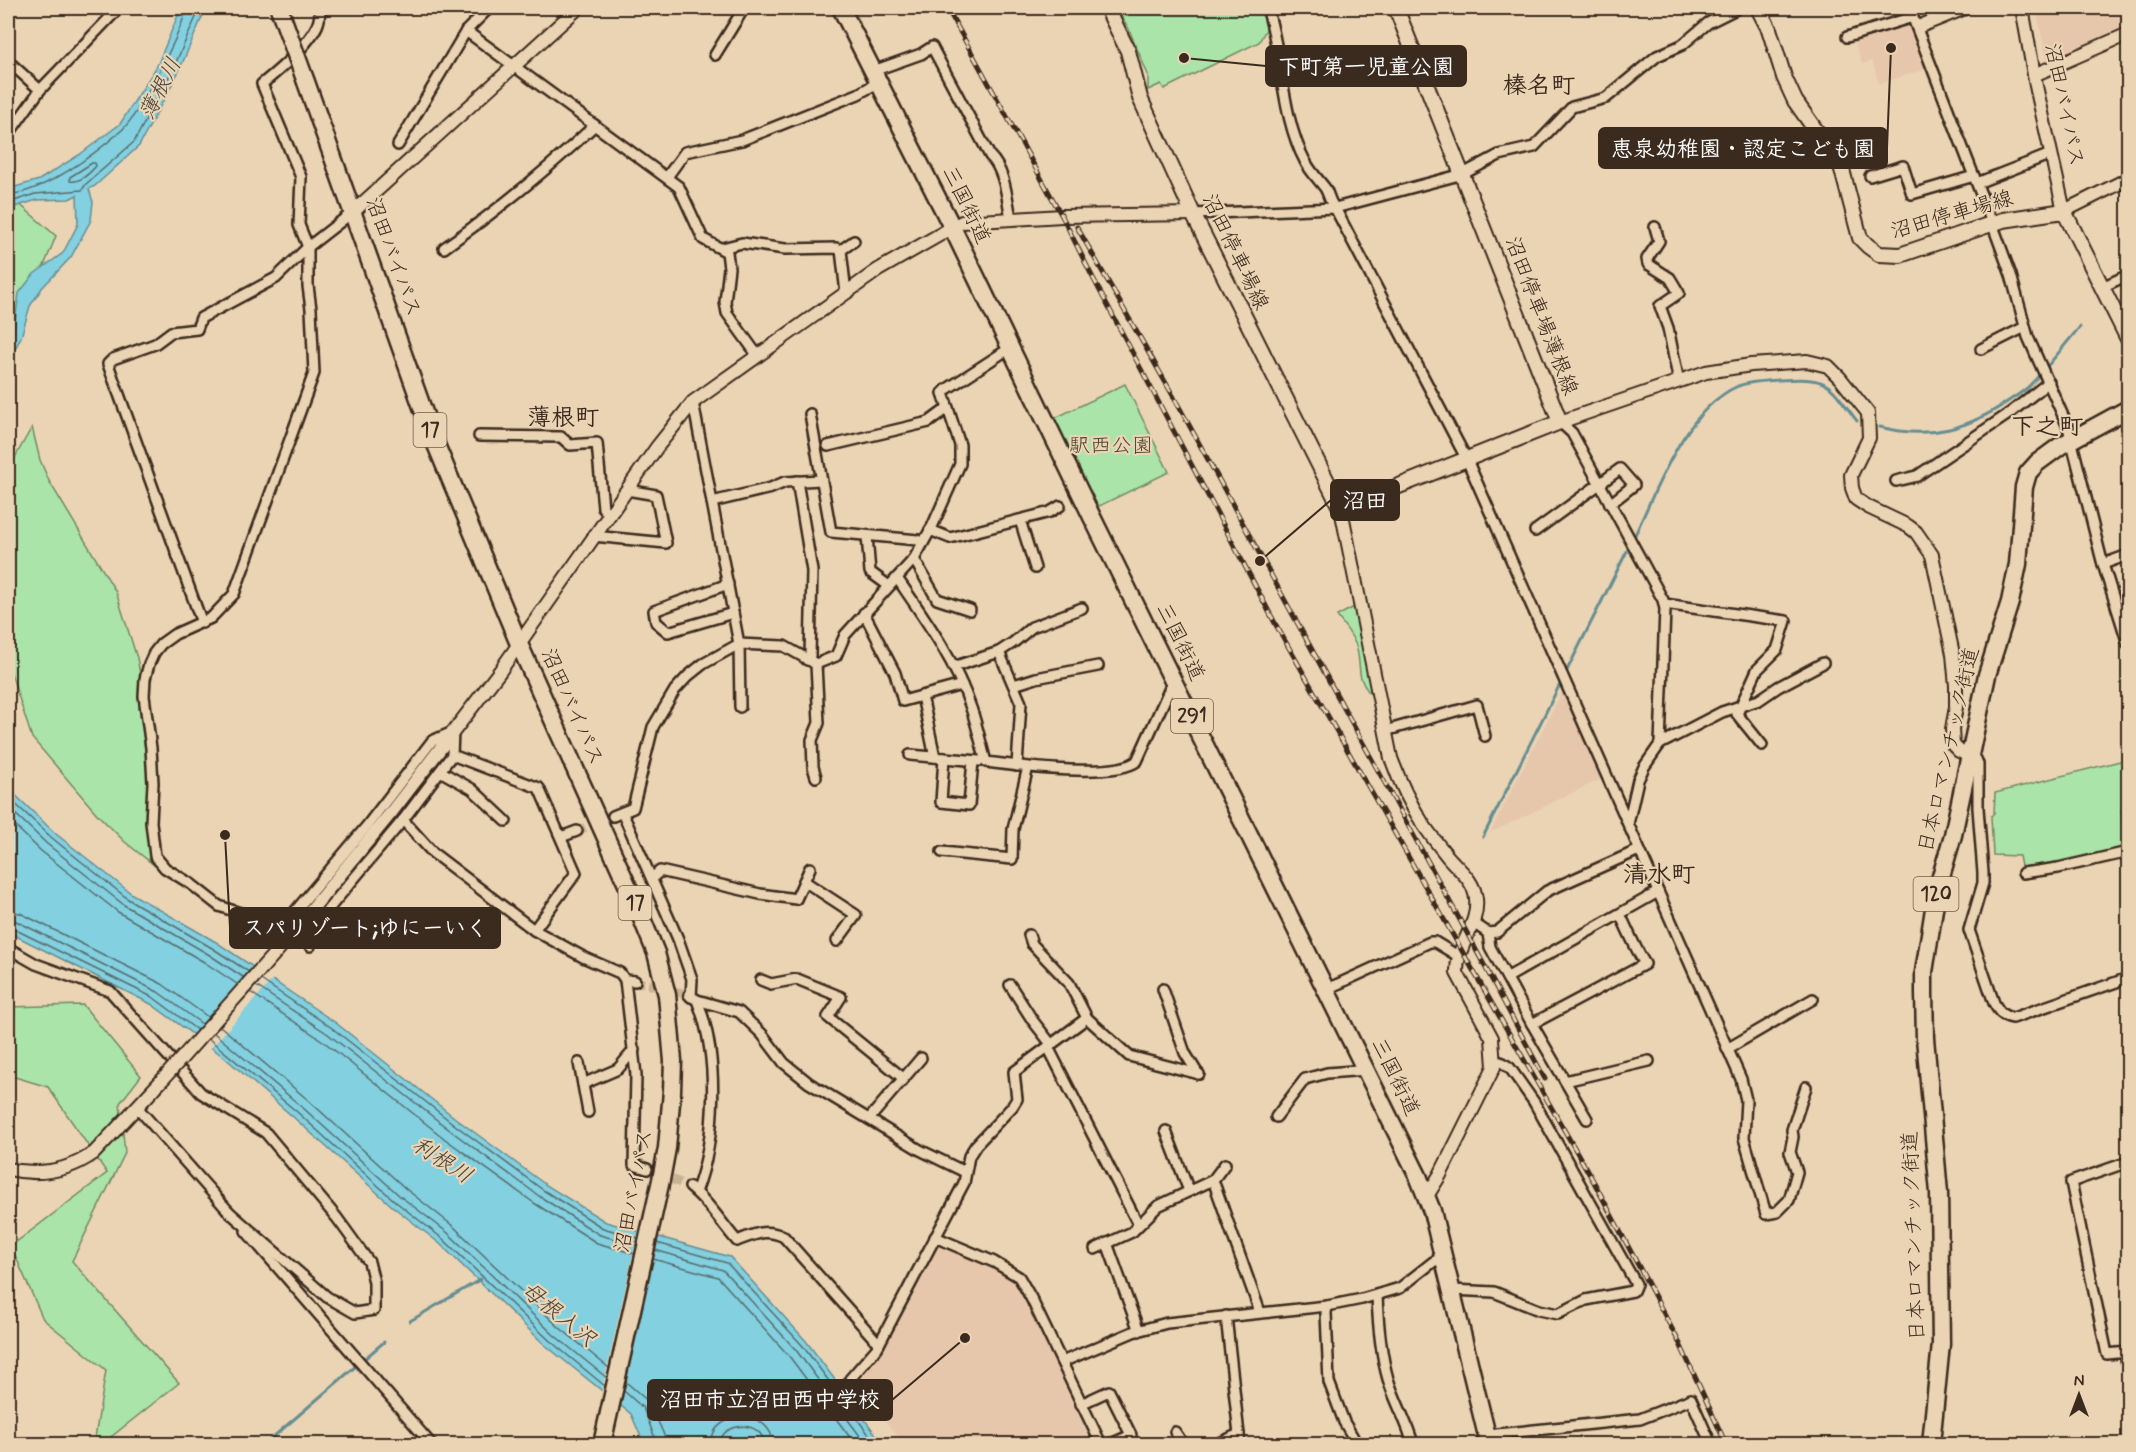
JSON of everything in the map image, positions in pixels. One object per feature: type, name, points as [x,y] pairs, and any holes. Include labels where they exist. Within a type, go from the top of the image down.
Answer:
[{"type":"highway","name":"沼田バイパス","points":[[279,8],[432,435],[519,644],[638,909],[656,953],[665,984],[670,1013],[673,1061],[670,1120],[661,1180],[602,1444]]},
{"type":"highway","name":"三国街道","points":[[841,8],[952,227],[1427,1196],[1488,1440]]},
{"type":"highway","name":"日本ロマンチック街道","points":[[1931,1444],[1941,1344],[1939,1193],[1925,1038],[1924,972],[1937,890],[1953,835],[1987,675],[2010,602],[2018,564],[2028,473],[2037,463],[2071,439],[2128,409]]},
{"type":"main road","name":"沼田停車場線","points":[[1107,8],[1128,51],[1140,98],[1192,214],[1341,509]]},
{"type":"main road","name":"沼田停車場薄根線","points":[[1341,509],[1560,422],[1396,8]]},
{"type":"main road","name":"沼田停車場線","points":[[1758,8],[1768,28],[1784,77],[1795,101],[1841,166],[1860,238],[1880,254],[1900,255],[1992,224],[2034,214],[2064,211]]},
{"type":"main road","points":[[2064,211],[2128,339]]},
{"type":"street","points":[[8,135],[40,90],[119,8]]},
{"type":"street","points":[[320,8],[317,27],[280,70],[262,84],[301,177],[299,225],[308,247],[308,286],[314,373],[234,594],[212,618],[175,634],[161,644],[154,653],[145,679],[144,696],[152,771],[151,822],[154,856],[165,868],[191,884],[219,906],[243,914],[292,916],[366,827],[432,741],[453,732]]},
{"type":"street","points":[[398,146],[466,31],[489,8]]},
{"type":"street","points":[[202,622],[108,364],[112,358],[155,344],[171,332],[197,329],[201,318],[276,278],[308,247],[353,212],[578,8]]},
{"type":"street","points":[[715,55],[744,8]]},
{"type":"street","points":[[1267,8],[1273,23],[1289,117],[1305,162],[1327,191],[1330,203],[1335,208],[1467,460],[1741,1079],[1746,1100],[1744,1138],[1766,1214],[1777,1212],[1789,1200],[1797,1172],[1790,1152],[1792,1130],[1806,1087]]},
{"type":"street","points":[[8,1168],[30,1173],[49,1172],[81,1162],[94,1153],[284,943],[390,814],[519,644],[564,582],[593,536],[657,447],[693,402],[878,270],[963,222],[1011,218],[1335,208],[1463,174],[1499,155],[1534,147],[1572,107],[1606,98],[1657,56],[1682,45],[1708,24],[1735,8]]},
{"type":"street","points":[[1910,8],[2011,275],[2025,327],[2071,439],[2103,564],[2128,644]]},
{"type":"street","points":[[1847,37],[1916,22],[1965,8]]},
{"type":"street","name":"沼田バイパス","points":[[2022,8],[2034,75],[2064,211]]},
{"type":"street","points":[[466,31],[679,187],[686,197],[704,239],[727,252],[729,268],[724,302],[728,313],[758,356]]},
{"type":"street","points":[[2034,75],[2128,34]]},
{"type":"street","points":[[667,177],[685,152],[742,140],[858,94],[876,76],[932,47],[990,156],[996,162],[1011,218]]},
{"type":"street","points":[[8,61],[40,90]]},
{"type":"street","points":[[444,248],[569,150],[595,125]]},
{"type":"street","points":[[1870,176],[1903,166],[1911,194],[1975,179],[2051,154]]},
{"type":"street","points":[[2064,211],[2128,179]]},
{"type":"street","points":[[1655,228],[1659,241],[1647,259],[1648,264],[1670,278],[1679,293],[1660,306],[1668,328],[1679,382]]},
{"type":"street","points":[[841,250],[854,241]]},
{"type":"street","points":[[723,248],[742,243],[785,249],[836,248],[841,250]]},
{"type":"street","points":[[841,250],[846,293]]},
{"type":"street","points":[[2102,288],[2128,275]]},
{"type":"street","points":[[1981,350],[2025,327]]},
{"type":"street","points":[[613,816],[623,814],[633,808],[653,727],[675,690],[703,664],[739,644],[784,646],[812,662],[836,657],[844,635],[914,559],[960,464],[960,445],[944,393],[1010,348]]},
{"type":"street","points":[[1660,744],[1664,604],[1572,433],[1560,422],[1706,372],[1790,362],[1817,363],[1828,366],[1868,412],[1869,438],[1851,475],[1856,499],[1908,526],[1916,532],[1932,555],[1953,654],[1956,707],[1952,729],[1953,745],[1959,751],[1976,759],[1978,764],[1978,808],[1983,883],[1969,930],[1998,1010],[2003,1016],[2013,1018],[2128,978]]},
{"type":"street","points":[[1896,481],[1917,476],[2010,413],[2049,382]]},
{"type":"street","points":[[693,402],[739,644],[740,707]]},
{"type":"street","points":[[828,446],[929,422],[948,408]]},
{"type":"street","points":[[810,414],[831,532],[918,540],[923,543]]},
{"type":"street","points":[[479,436],[561,437],[570,445],[597,443],[603,508],[609,514]]},
{"type":"street","points":[[1535,531],[1620,469],[1634,485],[1610,504]]},
{"type":"street","points":[[712,502],[771,488],[785,482],[821,480]]},
{"type":"street","points":[[797,481],[812,571],[810,656],[819,723],[812,740],[813,767],[816,777]]},
{"type":"street","points":[[593,536],[666,543],[656,495],[627,490]]},
{"type":"street","points":[[930,530],[950,538],[1050,512],[1060,506]]},
{"type":"street","points":[[1341,509],[1385,730],[1396,770],[1422,822],[1473,887],[1476,896],[1476,914],[1458,956],[1457,973],[1492,1038],[1494,1066],[1440,1175],[1427,1196]]},
{"type":"street","points":[[1020,520],[1035,568]]},
{"type":"street","points":[[867,536],[870,572],[889,586]]},
{"type":"street","points":[[2103,564],[2128,555]]},
{"type":"street","points":[[914,559],[937,599],[970,610]]},
{"type":"street","points":[[897,578],[936,634],[962,685],[986,762]]},
{"type":"street","points":[[728,584],[654,611],[656,622],[668,632],[733,613]]},
{"type":"street","points":[[1664,604],[1786,621],[1777,651],[1757,670],[1738,707],[1737,714],[1762,745]]},
{"type":"street","points":[[953,667],[999,652],[1032,627],[1082,608]]},
{"type":"street","points":[[864,614],[895,673],[903,701],[962,685]]},
{"type":"street","points":[[999,652],[1021,703],[1017,766]]},
{"type":"street","points":[[1628,824],[1638,780],[1660,744],[1722,712],[1759,700],[1823,663]]},
{"type":"street","points":[[1014,685],[1036,678],[1098,666]]},
{"type":"street","points":[[910,755],[1060,770],[1124,768],[1137,761],[1170,688],[1175,682]]},
{"type":"street","points":[[922,696],[939,757],[942,802],[969,805],[973,761]]},
{"type":"street","points":[[1385,730],[1477,705],[1485,736]]},
{"type":"street","points":[[310,946],[308,929],[403,820],[452,755],[453,732]]},
{"type":"street","points":[[452,755],[539,788],[576,873],[534,930]]},
{"type":"street","points":[[942,852],[1012,859],[1013,829],[1028,767]]},
{"type":"street","points":[[440,771],[472,789],[507,821]]},
{"type":"street","points":[[623,814],[652,878],[692,979],[692,997],[703,1015],[710,1052],[711,1128],[701,1179],[693,1190],[716,1212],[725,1227],[738,1241],[773,1231],[784,1237],[879,1344]]},
{"type":"street","points":[[403,820],[433,853],[534,930],[583,957],[620,973],[625,980],[636,1076],[634,1165],[647,1169]]},
{"type":"street","points":[[561,837],[577,831]]},
{"type":"street","points":[[1472,922],[1488,933],[1497,932],[1547,891],[1639,850]]},
{"type":"street","points":[[2023,873],[2058,868],[2128,852]]},
{"type":"street","points":[[652,878],[660,872],[760,894],[796,899],[810,868]]},
{"type":"street","points":[[804,881],[856,915],[837,941]]},
{"type":"street","points":[[1508,977],[1658,892]]},
{"type":"street","points":[[1532,1024],[1645,964],[1620,914]]},
{"type":"street","points":[[1488,933],[1490,946],[1587,1119]]},
{"type":"street","points":[[1029,934],[1032,944],[1069,983],[1087,1018],[1130,1056],[1199,1074],[1185,1053],[1163,989]]},
{"type":"street","points":[[1327,989],[1430,942],[1435,942],[1458,956]]},
{"type":"street","points":[[8,948],[36,964],[110,991],[201,1093],[266,1133],[337,1218],[369,1262],[374,1282],[374,1310],[355,1313],[327,1297],[228,1211]]},
{"type":"street","points":[[761,981],[771,984],[797,979],[841,997],[828,1017],[903,1078]]},
{"type":"street","points":[[625,980],[635,981]]},
{"type":"street","points":[[1010,985],[1050,1045],[1138,1224]]},
{"type":"street","points":[[692,997],[740,1012],[762,1034],[784,1063],[809,1083],[920,1150],[965,1172]]},
{"type":"street","points":[[1727,1049],[1813,999]]},
{"type":"street","points":[[850,1379],[879,1344],[964,1183],[969,1156],[1017,1099],[1014,1072],[1087,1018]]},
{"type":"street","points":[[583,1084],[618,1069],[634,1050]]},
{"type":"street","points":[[869,1119],[921,1058]]},
{"type":"street","points":[[1451,1290],[1494,1292],[1539,1310],[1558,1314],[1586,1300],[1633,1291],[1636,1284],[1534,1102],[1510,1068],[1494,1060]]},
{"type":"street","points":[[1565,1081],[1649,1061]]},
{"type":"street","points":[[579,1063],[588,1112]]},
{"type":"street","points":[[1276,1117],[1305,1079],[1327,1073],[1366,1070]]},
{"type":"street","points":[[137,1107],[431,1444]]},
{"type":"street","points":[[1166,1131],[1189,1191]]},
{"type":"street","points":[[2128,1162],[2072,1182],[2107,1354],[2126,1352],[2128,1370]]},
{"type":"street","points":[[1095,1249],[1132,1232],[1158,1206],[1213,1180],[1225,1164]]},
{"type":"street","points":[[1213,1180],[1260,1312]]},
{"type":"street","points":[[935,1237],[994,1262],[1019,1277],[1101,1444]]},
{"type":"street","points":[[1107,1243],[1139,1330]]},
{"type":"street","points":[[1062,1362],[1139,1330],[1181,1320],[1327,1306],[1377,1295],[1400,1287],[1432,1262],[1443,1257]]},
{"type":"street","points":[[1377,1295],[1378,1332],[1388,1380],[1408,1425],[1413,1444]]},
{"type":"street","points":[[1327,1306],[1329,1382],[1344,1422],[1357,1444]]},
{"type":"street","points":[[1218,1444],[1240,1439],[1226,1316]]},
{"type":"street","points":[[1081,1404],[1109,1391],[1131,1435],[1111,1444]]},
{"type":"street","points":[[1488,1440],[1640,1419],[1691,1400],[1711,1444]]},
{"type":"street","points":[[1175,1432],[1183,1444]]},
{"type":"shaded area","points":[[2036,8],[2128,8],[2128,26],[2050,61],[2046,56]]},
{"type":"shaded area","points":[[1913,17],[1932,67],[1879,84],[1872,61],[1862,64],[1852,36]]},
{"type":"shaded area","points":[[1564,688],[1603,778],[1490,833]]},
{"type":"shaded area","points":[[939,1242],[998,1267],[1013,1277],[1027,1299],[1096,1444],[904,1444],[853,1380],[934,1244]]},
{"type":"green space","points":[[1116,8],[1263,8],[1269,24],[1259,42],[1164,89],[1161,84],[1148,90],[1148,75],[1128,27]]},
{"type":"green space","points":[[8,194],[56,236],[8,355]]},
{"type":"green space","name":"駅西公園","points":[[1125,384],[1169,472],[1097,507],[1053,419]]},
{"type":"green space","points":[[32,427],[40,460],[49,481],[116,592],[137,658],[150,775],[149,821],[154,865],[125,842],[97,814],[32,738],[8,664],[8,470]]},
{"type":"green space","points":[[1358,605],[1373,697],[1361,679],[1354,640],[1337,616]]},
{"type":"green space","points":[[2128,759],[2128,809],[2121,811],[2128,850],[2022,871],[2019,856],[1993,855],[1991,816],[1994,813],[1995,793]]},
{"type":"green space","points":[[83,1005],[141,1076],[120,1103],[125,1153],[72,1261],[179,1383],[102,1444],[94,1444],[106,1370],[43,1319],[11,1246],[107,1173],[48,1087],[8,1075],[8,1007]]},
{"type":"water","name":"薄根川","points":[[181,8],[206,8],[179,71],[139,146],[89,189],[93,202],[91,220],[71,257],[42,288],[30,306],[21,337],[8,363],[8,348],[13,337],[19,293],[34,274],[63,253],[78,224],[77,195],[69,199],[37,200],[8,209],[8,189],[39,180],[79,155],[120,124],[157,66]]},
{"type":"water","name":"利根川","points":[[8,788],[56,834],[132,894],[216,942],[336,1023],[459,1121],[546,1185],[606,1222],[730,1257],[806,1341],[883,1444],[755,1444],[748,1440],[715,1444],[644,1444],[631,1414],[545,1345],[439,1243],[392,1206],[224,1057],[151,1004],[8,932]]},
{"type":"pier","points":[[255,965],[274,978],[209,1050],[191,1037]]},
{"type":"pier","points":[[639,1228],[656,1233],[616,1406],[601,1394]]},
{"type":"waterway","points":[[1880,427],[1898,431],[1932,432],[1964,425],[1979,418],[2027,388],[2080,327]]},
{"type":"waterway","points":[[1633,539],[1674,453],[1687,432],[1719,397],[1738,386],[1779,380],[1819,381],[1833,390],[1857,421]]},
{"type":"waterway","points":[[1483,837],[1630,545]]},
{"type":"waterway","name":"母根入沢","points":[[410,1321],[481,1279]]},
{"type":"waterway","name":"母根入沢","points":[[265,1444],[384,1342]]},
{"type":"tunnel","points":[[577,831],[613,816]]},
{"type":"tunnel","points":[[635,981],[689,995]]},
{"type":"tunnel","points":[[647,1169],[690,1187]]},
{"type":"railway","points":[[947,8],[1062,216],[1276,625],[1595,1184],[1680,1344],[1726,1444]]},
{"type":"railway","points":[[1077,227],[1171,392],[1545,1079]]},
{"type":"place","name":"恵泉幼稚園・認定こども園","points":[[1891,48]]},
{"type":"place","name":"下町第一児童公園","points":[[1184,58]]},
{"type":"place","name":"沼田","points":[[1260,561]]},
{"type":"place","name":"スパリゾート;ゆにーいく","points":[[225,835]]},
{"type":"place","name":"沼田市立沼田西中学校","points":[[965,1338]]},
{"type":"district","name":"榛名町","points":[[1539,86]]},
{"type":"district","name":"薄根町","points":[[563,418]]},
{"type":"district","name":"下之町","points":[[2047,427]]},
{"type":"district","name":"清水町","points":[[1659,875]]}]
